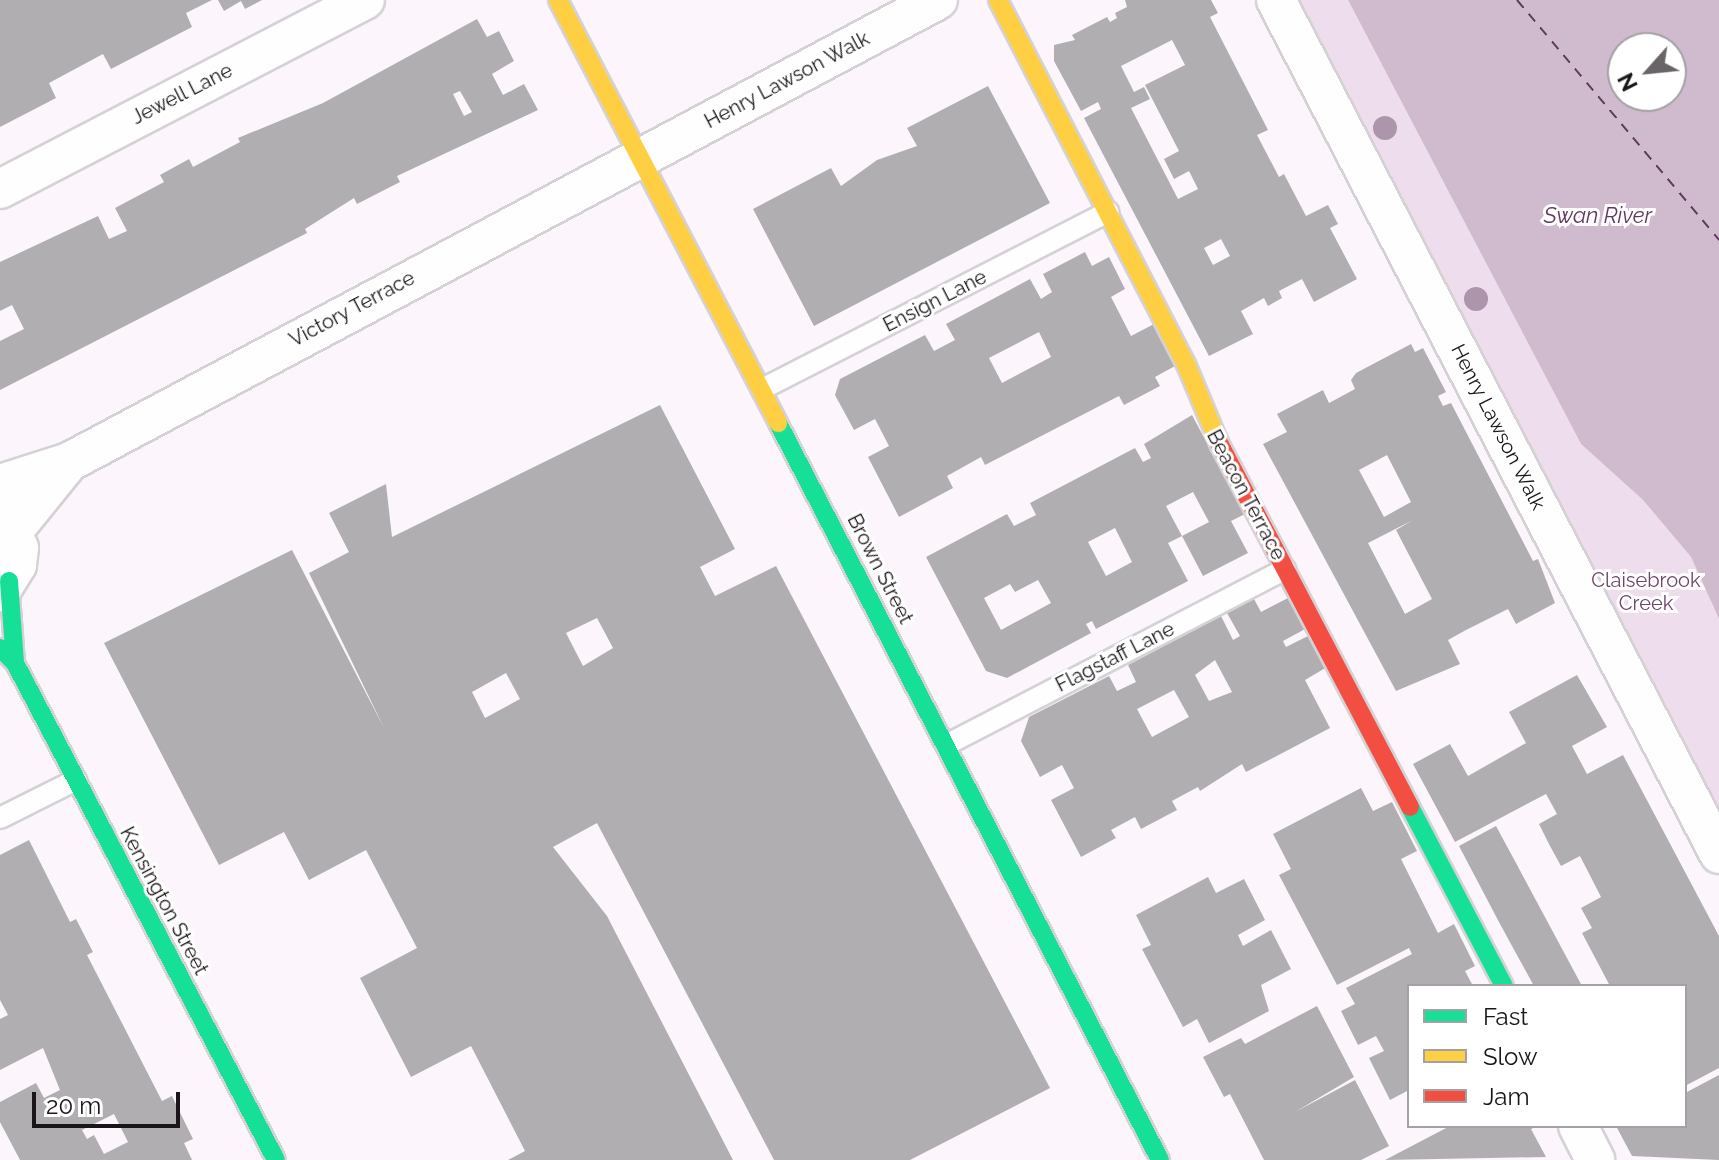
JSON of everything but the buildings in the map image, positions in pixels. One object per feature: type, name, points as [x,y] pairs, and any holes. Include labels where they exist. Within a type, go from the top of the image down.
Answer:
[{"type":"street","name":"Jewell Lane","points":[[0,189],[365,0]]},
{"type":"street","name":"Brown Street","points":[[558,0],[636,159],[762,389],[1160,1160]]},
{"type":"street","name":"Henry Lawson Walk","points":[[636,159],[938,0]]},
{"type":"street","name":"Beacon Terrace","points":[[998,0],[1108,212],[1285,569],[1503,984]]},
{"type":"street","name":"Henry Lawson Walk","points":[[1276,0],[1719,854]]},
{"type":"street","name":"Victory Terrace","points":[[0,484],[69,462],[636,159]]},
{"type":"street","name":"Victory Terrace","points":[[7,520],[69,462]]},
{"type":"street","points":[[5,586],[19,548],[7,520]]},
{"type":"street","name":"Kensington Street","points":[[5,586],[15,663]]},
{"type":"street","name":"Kensington Street","points":[[0,648],[15,663],[276,1160]]},
{"type":"street","points":[[1579,1128],[1595,1160]]},
{"type":"lane","name":"Ensign Lane","points":[[762,389],[1108,212]]},
{"type":"lane","name":"Flagstaff Lane","points":[[946,745],[1285,569]]},
{"type":"lane","points":[[0,818],[76,780]]},
{"type":"green space","name":"Claisebrook Creek","points":[[1276,0],[1348,0],[1581,444],[1643,500],[1691,557],[1719,619],[1719,854]]},
{"type":"water","name":"Swan River","points":[[1348,0],[1719,0],[1719,619],[1691,557],[1643,500],[1581,444]]},
{"type":"ferry route","points":[[1517,0],[1719,240]]},
{"type":"traffic: fast","points":[[778,423],[1160,1160]]},
{"type":"traffic: fast","points":[[9,581],[15,663]]},
{"type":"traffic: fast","points":[[0,648],[15,663],[276,1160]]},
{"type":"traffic: fast","points":[[1410,807],[1503,984]]},
{"type":"traffic: slow","points":[[558,0],[778,423]]},
{"type":"traffic: slow","points":[[998,0],[1186,364],[1219,443]]},
{"type":"traffic: jam","points":[[1219,443],[1410,807]]}]
